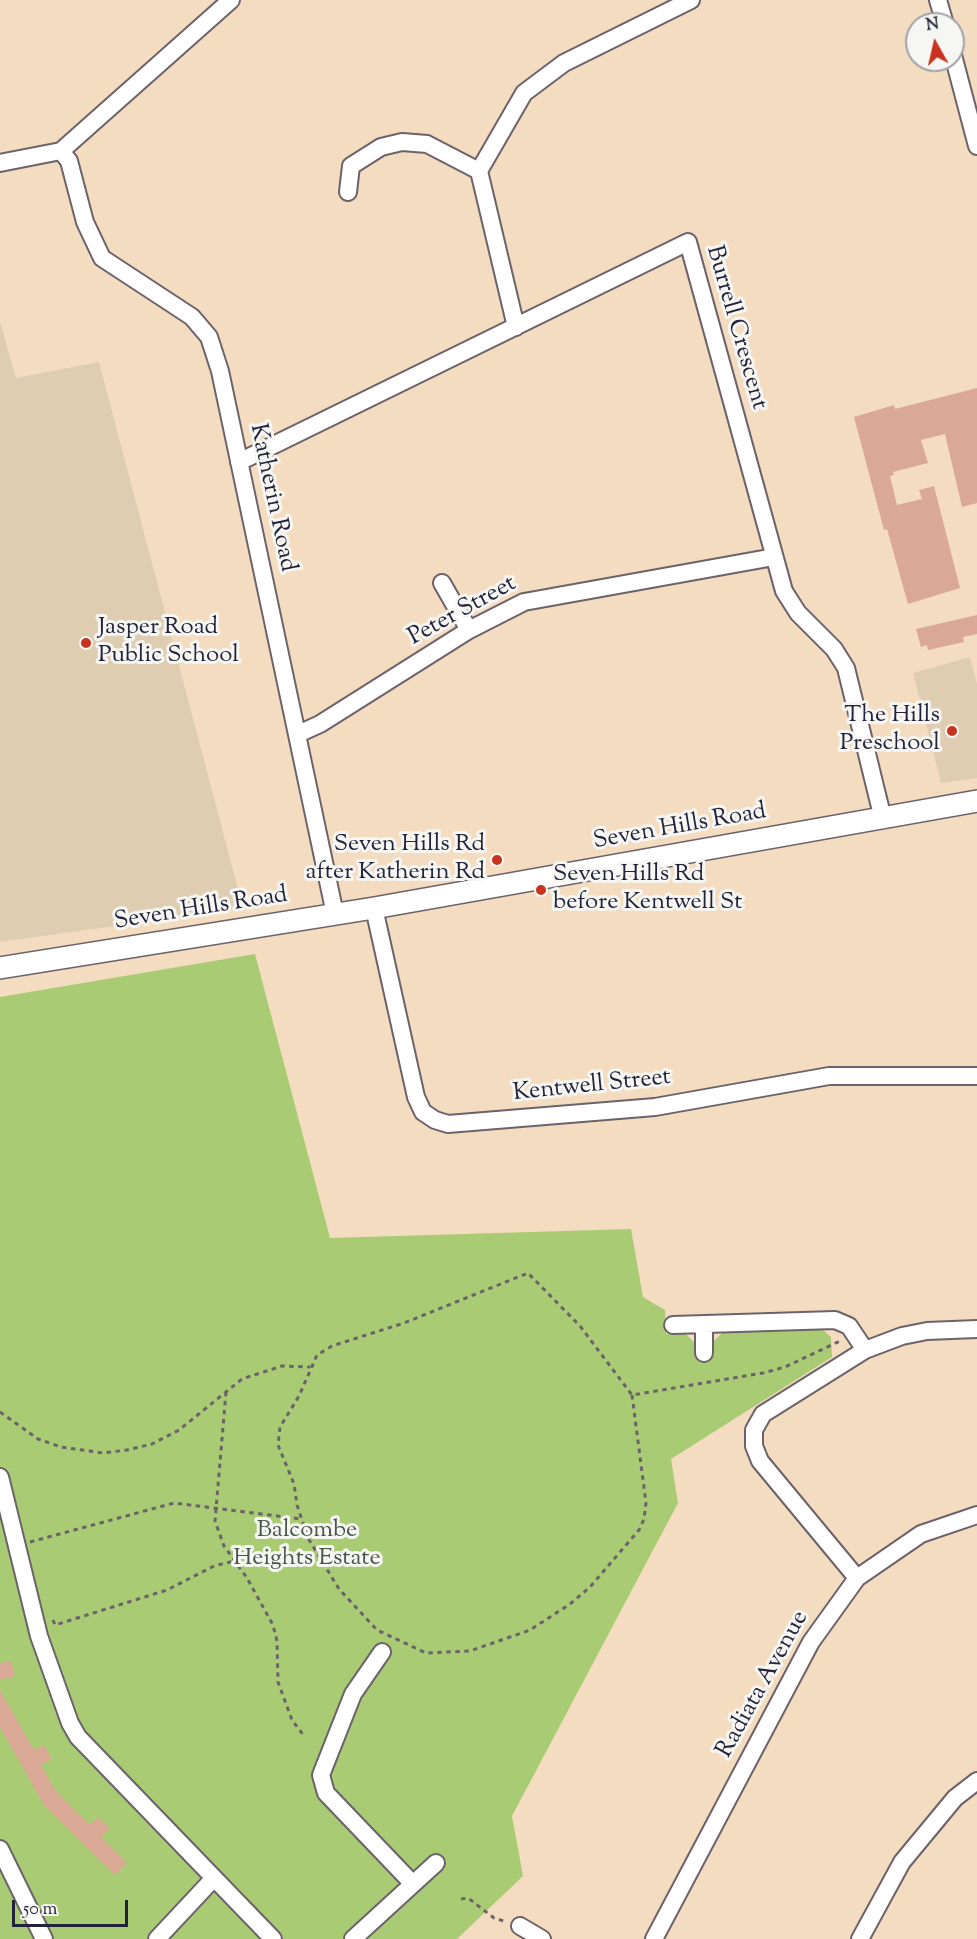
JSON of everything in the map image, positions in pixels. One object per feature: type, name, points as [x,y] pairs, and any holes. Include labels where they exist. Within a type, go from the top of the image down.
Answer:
[{"type":"main road","name":"Seven Hills Road","points":[[0,968],[374,908],[977,801]]},
{"type":"street","points":[[0,163],[61,151],[231,0]]},
{"type":"street","points":[[516,327],[479,171],[524,93],[564,63],[692,0]]},
{"type":"street","points":[[958,72],[977,146]]},
{"type":"street","points":[[348,192],[351,166],[381,147],[402,142],[427,144],[479,171]]},
{"type":"street","name":"Katherin Road","points":[[61,151],[69,161],[85,222],[102,258],[192,317],[209,338],[220,371],[335,914]]},
{"type":"street","name":"Burrell Crescent","points":[[239,462],[688,242],[774,557],[788,599],[838,655],[846,668],[883,819]]},
{"type":"street","name":"Peter Street","points":[[298,734],[320,724],[469,630],[505,610],[533,599],[774,557]]},
{"type":"street","points":[[442,582],[469,630]]},
{"type":"street","name":"Kentwell Street","points":[[374,908],[416,1097],[423,1112],[435,1120],[448,1124],[655,1107],[829,1076],[977,1076]]},
{"type":"street","points":[[673,1325],[835,1320],[849,1326],[865,1350]]},
{"type":"street","points":[[704,1324],[704,1353]]},
{"type":"street","points":[[857,1578],[760,1461],[754,1446],[754,1430],[763,1414],[865,1350],[902,1336],[927,1331],[977,1329]]},
{"type":"street","points":[[0,1477],[18,1545],[43,1614],[39,1636],[70,1723],[78,1737],[273,1939]]},
{"type":"street","name":"Radiata Avenue","points":[[654,1939],[811,1642],[857,1578],[921,1534],[977,1515]]},
{"type":"street","points":[[382,1652],[353,1694],[321,1775],[326,1793],[413,1884]]},
{"type":"street","points":[[860,1939],[902,1862],[955,1798],[977,1781]]},
{"type":"street","points":[[0,1849],[44,1939]]},
{"type":"street","points":[[353,1939],[436,1863]]},
{"type":"street","points":[[157,1939],[214,1878]]},
{"type":"street","points":[[520,1926],[542,1939]]},
{"type":"path","points":[[528,1273],[580,1326],[632,1395],[646,1503],[644,1519],[639,1530],[590,1587],[570,1604],[530,1630],[509,1640],[470,1651],[426,1653],[377,1630],[339,1589],[322,1563],[301,1519],[294,1484],[278,1445],[277,1435],[299,1396],[317,1355],[332,1346],[404,1323],[528,1273]]},
{"type":"path","points":[[632,1395],[785,1367],[856,1335]]},
{"type":"path","points":[[0,1412],[38,1439],[82,1452],[103,1454],[152,1444],[179,1430],[242,1379],[260,1371],[282,1366],[310,1367]]},
{"type":"path","points":[[226,1392],[215,1521],[219,1537],[267,1610],[277,1641],[278,1682],[292,1720],[304,1736]]},
{"type":"path","points":[[18,1545],[174,1503],[301,1519]]},
{"type":"path","points":[[43,1614],[55,1625],[167,1590],[214,1566],[234,1561]]},
{"type":"path","points":[[461,1899],[468,1898],[494,1918],[520,1926]]},
{"type":"shaded area","name":"Jasper Road Public School","points":[[0,322],[16,378],[99,362],[243,908],[0,942]]},
{"type":"shaded area","name":"The Hills Preschool","points":[[970,657],[977,684],[977,778],[941,783],[913,673]]},
{"type":"green space","name":"Balcombe Heights Estate","points":[[255,954],[330,1238],[631,1229],[643,1297],[665,1310],[666,1334],[685,1333],[695,1343],[696,1356],[714,1355],[713,1342],[723,1332],[821,1328],[831,1337],[832,1357],[671,1459],[678,1503],[512,1816],[523,1876],[457,1939],[0,1939],[0,997]]},
{"type":"building","points":[[977,388],[977,503],[962,507],[945,434],[921,440],[928,463],[893,472],[894,475],[890,476],[897,505],[922,499],[919,490],[934,486],[960,588],[908,604],[887,529],[884,530],[854,417],[894,405],[895,409]]},
{"type":"building","points":[[977,615],[977,634],[963,637],[964,642],[928,650],[927,645],[921,647],[916,629]]},
{"type":"building","points":[[11,1661],[15,1676],[0,1680],[0,1663]]},
{"type":"building","points":[[0,1690],[34,1750],[44,1745],[52,1759],[41,1765],[55,1790],[90,1825],[98,1817],[110,1828],[101,1837],[127,1863],[115,1875],[44,1805],[0,1727]]},
{"type":"place","name":"Jasper Road Public School","points":[[86,643]]},
{"type":"place","name":"The Hills Preschool","points":[[952,731]]},
{"type":"place","name":"Seven Hills Rd after Katherin Rd","points":[[497,860]]},
{"type":"place","name":"Seven Hills Rd before Kentwell St","points":[[541,890]]}]
